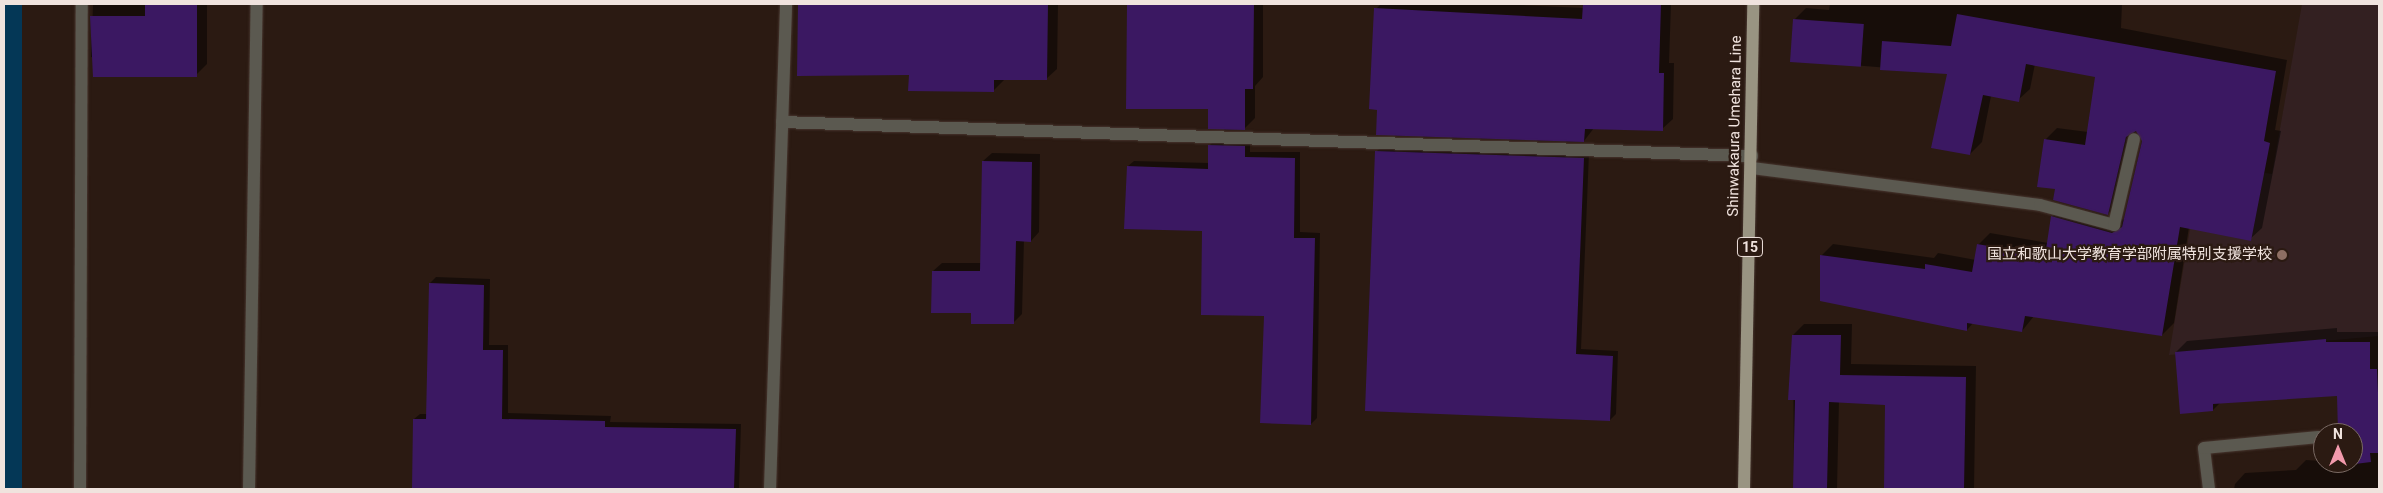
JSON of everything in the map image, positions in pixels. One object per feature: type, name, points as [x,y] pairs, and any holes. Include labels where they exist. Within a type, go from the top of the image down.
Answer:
[{"type":"main road","name":"Shinwakaura Umehara Line","points":[[1744,489],[1752,162],[1753,4]]},
{"type":"street","points":[[80,489],[82,4]]},
{"type":"street","points":[[249,489],[257,4]]},
{"type":"street","points":[[770,489],[786,4]]},
{"type":"street","points":[[782,122],[1752,162],[2040,205],[2114,225],[2134,139]]},
{"type":"street","points":[[2209,489],[2204,448],[2313,437]]},
{"type":"shaded area","name":"国立和歌山大学教育学部附属特別支援学校","points":[[2302,4],[2379,4],[2379,336],[2169,355],[2201,162],[2272,174]]},
{"type":"water","points":[[4,4],[22,4],[22,489],[4,489]]},
{"type":"building","points":[[145,4],[197,4],[197,77],[93,77],[90,16],[145,16]]},
{"type":"building","points":[[798,4],[1048,4],[1047,80],[994,80],[994,92],[908,91],[909,75],[797,76]]},
{"type":"building","points":[[1127,4],[1254,4],[1253,89],[1245,89],[1245,130],[1208,129],[1208,109],[1126,109]]},
{"type":"building","points":[[1583,4],[1661,4],[1659,73],[1664,73],[1663,131],[1585,129],[1584,142],[1376,135],[1377,110],[1369,109],[1374,8],[1582,19]]},
{"type":"building","points":[[1957,14],[2276,71],[2264,141],[2270,143],[2251,241],[2180,227],[2162,336],[2025,316],[2022,332],[1967,323],[1967,331],[1820,301],[1820,255],[1925,269],[1925,264],[1972,272],[1977,244],[2045,256],[2051,216],[2112,233],[2122,227],[2142,141],[2136,131],[2126,137],[2108,215],[2053,200],[2055,189],[2037,187],[2044,139],[2085,145],[2095,77],[2026,64],[2019,102],[1983,95],[1970,155],[1931,148],[1947,74],[1880,70],[1882,41],[1951,46]]},
{"type":"building","points":[[1793,19],[1864,24],[1861,67],[1790,62]]},
{"type":"building","points":[[1208,145],[1245,146],[1245,157],[1295,158],[1294,238],[1315,238],[1311,425],[1260,423],[1264,316],[1201,315],[1202,231],[1124,229],[1127,166],[1208,169]]},
{"type":"building","points":[[1375,151],[1584,158],[1576,354],[1613,356],[1610,421],[1365,411]]},
{"type":"building","points":[[982,161],[1032,162],[1031,242],[1016,241],[1014,324],[971,324],[971,313],[931,313],[932,271],[980,271]]},
{"type":"building","points":[[429,283],[484,285],[483,350],[503,350],[502,419],[605,421],[605,427],[736,429],[734,489],[412,489],[413,419],[426,419]]},
{"type":"building","points":[[1792,335],[1841,335],[1840,375],[1966,377],[1964,489],[1884,489],[1885,405],[1829,402],[1827,489],[1793,489],[1795,400],[1788,400]]},
{"type":"building","points":[[2326,339],[2326,342],[2370,342],[2370,369],[2377,369],[2379,453],[2370,453],[2371,462],[2363,463],[2363,423],[2338,423],[2337,396],[2213,404],[2213,411],[2180,414],[2175,352]]},
{"type":"place","name":"国立和歌山大学教育学部附属特別支援学校","points":[[2282,255]]}]
